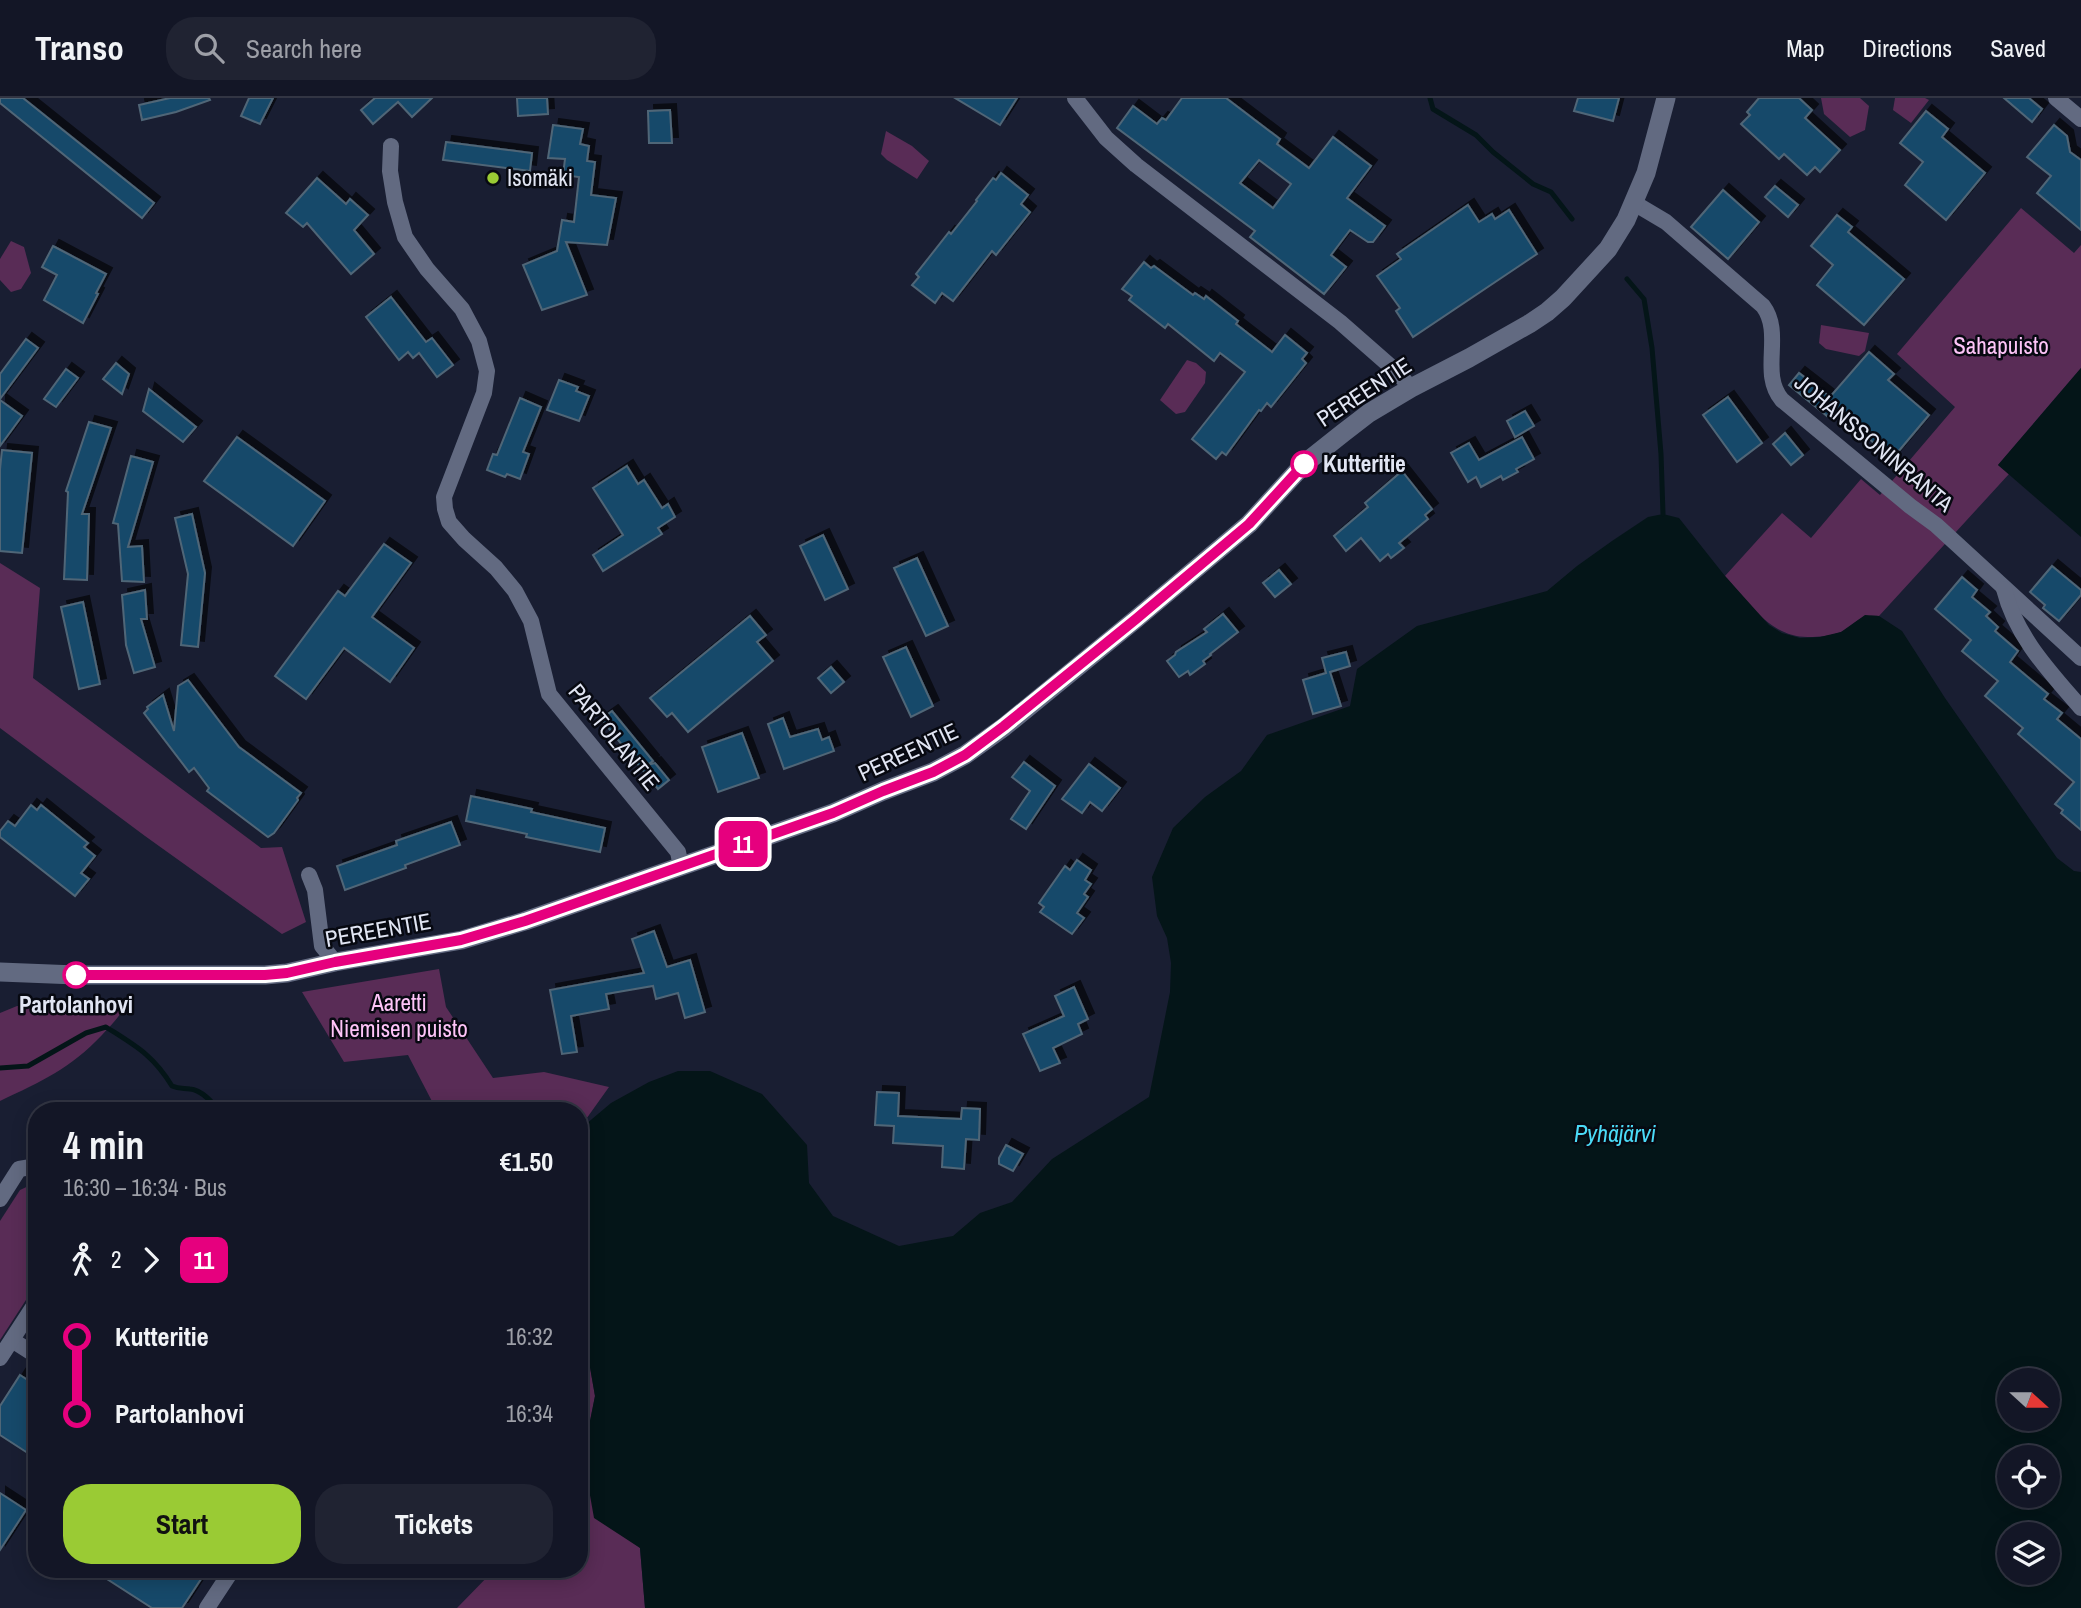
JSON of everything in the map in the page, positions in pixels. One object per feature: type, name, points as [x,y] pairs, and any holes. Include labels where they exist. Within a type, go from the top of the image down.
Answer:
[{"type":"street","points":[[1075,98],[1106,138],[1136,165],[1340,322],[1397,372],[1411,388]]},
{"type":"street","name":"PEREENTIE","points":[[0,972],[76,975],[287,973],[461,940],[525,921],[833,813],[933,772],[965,755],[1052,688],[1238,532],[1316,453],[1369,413],[1547,312],[1608,249],[1621,229],[1646,173],[1666,98]]},
{"type":"street","points":[[2056,98],[2081,119]]},
{"type":"street","name":"PARTOLANTIE","points":[[391,146],[391,181],[405,237],[427,269],[462,309],[479,341],[487,371],[484,393],[444,497],[449,522],[496,568],[515,591],[531,621],[549,694],[678,852],[681,866]]},
{"type":"street","name":"JOHANSSONINRANTA","points":[[1634,202],[1681,234],[1755,297],[1768,313],[1772,324],[1772,384],[1783,400],[1936,525],[2081,658]]},
{"type":"street","name":"JOHANSSONINRANTA","points":[[2004,589],[2018,628],[2047,669],[2081,708]]},
{"type":"street","points":[[309,875],[315,890],[322,946],[335,962]]},
{"type":"street","points":[[0,1199],[19,1169],[28,1168]]},
{"type":"street","points":[[0,1358],[28,1315]]},
{"type":"street","points":[[12,1340],[28,1350]]},
{"type":"street","points":[[208,1608],[227,1578]]},
{"type":"green space","points":[[1821,98],[1860,98],[1869,106],[1865,130],[1850,137],[1824,114]]},
{"type":"green space","points":[[1895,98],[1929,100],[1911,123],[1893,110]]},
{"type":"green space","points":[[886,131],[912,146],[929,161],[917,179],[881,154]]},
{"type":"green space","name":"Sahapuisto","points":[[2021,208],[2074,253],[2081,245],[2081,368],[1998,465],[2009,474],[1879,616],[1862,618],[1841,632],[1829,635],[1809,637],[1783,632],[1761,617],[1725,576],[1782,513],[1811,538],[1861,479],[1880,495],[1955,407],[1897,354]]},
{"type":"green space","points":[[11,241],[24,247],[31,273],[21,289],[11,292],[0,280],[0,259]]},
{"type":"green space","points":[[1821,325],[1869,333],[1865,351],[1859,356],[1826,349],[1819,343]]},
{"type":"green space","points":[[1187,360],[1196,363],[1206,372],[1205,383],[1185,412],[1176,414],[1160,400]]},
{"type":"green space","points":[[0,563],[40,588],[33,678],[261,848],[282,847],[306,922],[282,934],[0,728]]},
{"type":"green space","name":"Aaretti Niemisen puisto","points":[[439,969],[446,1007],[493,1078],[544,1072],[609,1087],[588,1116],[588,1102],[432,1102],[408,1055],[344,1062],[302,992]]},
{"type":"green space","points":[[120,1005],[123,1009],[116,1019],[90,1047],[67,1066],[0,1101],[0,1013],[17,1006]]},
{"type":"green space","points":[[28,1186],[28,1297],[0,1340],[0,1221],[20,1190]]},
{"type":"green space","points":[[588,1356],[595,1396],[588,1431]]},
{"type":"green space","points":[[588,1464],[640,1548],[645,1608],[457,1608],[486,1578],[588,1578]]},
{"type":"water","points":[[2081,368],[2081,537],[1998,465]]},
{"type":"water","name":"Pyhäjärvi","points":[[1663,514],[1679,518],[1725,576],[1769,625],[1782,633],[1800,638],[1820,637],[1841,632],[1865,615],[1879,616],[1902,631],[1945,698],[2057,858],[2074,871],[2081,872],[2081,1608],[645,1608],[640,1548],[594,1518],[588,1484],[588,1431],[595,1396],[588,1356],[588,1122],[611,1103],[649,1082],[678,1071],[710,1071],[762,1094],[807,1145],[809,1183],[833,1216],[899,1246],[953,1236],[980,1213],[1012,1202],[1052,1159],[1149,1097],[1170,992],[1171,963],[1167,938],[1157,916],[1152,877],[1173,828],[1205,797],[1241,771],[1267,735],[1350,706],[1357,669],[1417,626],[1547,591],[1577,566],[1648,517]]},
{"type":"building","points":[[0,98],[23,98],[154,203],[142,218],[0,103]]},
{"type":"building","points":[[170,98],[210,100],[142,120],[139,105]]},
{"type":"building","points":[[249,98],[273,98],[260,124],[241,116]]},
{"type":"building","points":[[375,98],[432,98],[412,117],[398,102],[373,124],[361,110]]},
{"type":"building","points":[[517,98],[547,98],[548,114],[518,116]]},
{"type":"building","points":[[955,98],[1017,98],[1000,125]]},
{"type":"building","points":[[1182,98],[1226,98],[1280,139],[1277,144],[1309,168],[1333,137],[1371,166],[1347,198],[1385,226],[1373,242],[1368,242],[1350,230],[1331,255],[1346,267],[1324,294],[1250,237],[1255,231],[1117,128],[1133,106],[1157,124],[1162,118],[1166,120]],"holes":[[[1259,160],[1291,184],[1273,208],[1240,183]]]},
{"type":"building","points":[[1578,98],[1619,98],[1613,121],[1574,111]]},
{"type":"building","points":[[1759,98],[1799,98],[1812,110],[1805,118],[1840,150],[1820,172],[1815,167],[1807,175],[1784,154],[1779,159],[1741,124],[1750,115],[1747,112]]},
{"type":"building","points":[[2004,98],[2029,98],[2042,109],[2032,122]]},
{"type":"building","points":[[670,110],[672,143],[649,143],[648,111]]},
{"type":"building","points":[[1926,111],[1948,129],[1942,137],[1985,173],[1946,220],[1905,185],[1923,162],[1900,143]]},
{"type":"building","points":[[553,125],[583,129],[580,144],[589,146],[587,161],[595,162],[591,195],[616,198],[607,245],[566,242],[587,295],[542,310],[523,265],[557,251],[562,220],[574,222],[579,177],[563,175],[565,159],[548,158]]},
{"type":"building","points":[[2054,125],[2067,136],[2070,152],[2081,160],[2081,230],[2037,193],[2051,176],[2027,157]]},
{"type":"building","points":[[446,142],[532,153],[530,171],[443,160]]},
{"type":"building","points":[[1001,173],[1028,195],[1021,204],[1030,212],[996,255],[992,251],[953,301],[942,293],[935,303],[912,285],[919,277],[916,274],[949,232],[951,234],[993,178],[996,180]]},
{"type":"building","points":[[317,178],[346,204],[350,199],[368,215],[354,230],[374,254],[351,274],[307,223],[303,227],[286,213]]},
{"type":"building","points":[[1775,186],[1798,205],[1788,217],[1765,197]]},
{"type":"building","points":[[1723,190],[1759,222],[1728,259],[1691,227]]},
{"type":"building","points":[[1468,205],[1479,222],[1492,214],[1495,219],[1509,210],[1537,254],[1413,337],[1396,311],[1400,308],[1377,276],[1401,259],[1397,254]]},
{"type":"building","points":[[1837,215],[1852,227],[1848,232],[1904,279],[1864,325],[1817,285],[1833,265],[1811,246]]},
{"type":"building","points":[[53,246],[106,274],[83,323],[44,300],[57,275],[42,267]]},
{"type":"building","points":[[1144,262],[1151,268],[1154,266],[1193,295],[1195,293],[1204,299],[1206,296],[1272,352],[1285,335],[1307,353],[1302,359],[1306,363],[1271,407],[1267,403],[1259,410],[1226,455],[1222,452],[1216,459],[1192,439],[1245,372],[1220,353],[1214,361],[1168,324],[1165,328],[1129,300],[1132,296],[1122,289]]},
{"type":"building","points":[[391,297],[426,342],[432,338],[453,365],[437,377],[419,353],[413,358],[408,352],[399,360],[366,317]]},
{"type":"building","points":[[26,339],[38,348],[0,399],[0,374]]},
{"type":"building","points":[[1869,352],[1894,374],[1888,380],[1929,415],[1892,459],[1858,429],[1855,433],[1830,412],[1827,416],[1789,385],[1799,373],[1830,397]]},
{"type":"building","points":[[116,363],[129,374],[122,394],[103,379]]},
{"type":"building","points":[[66,369],[78,378],[56,407],[44,399]]},
{"type":"building","points":[[559,380],[578,387],[576,391],[589,396],[579,421],[547,410]]},
{"type":"building","points":[[149,389],[196,427],[183,442],[143,411]]},
{"type":"building","points":[[1728,397],[1762,443],[1737,462],[1703,415]]},
{"type":"building","points":[[520,398],[541,407],[523,452],[529,454],[520,479],[487,470],[493,454],[497,455]]},
{"type":"building","points":[[0,400],[22,416],[0,446]]},
{"type":"building","points":[[1525,411],[1534,426],[1515,437],[1507,421]]},
{"type":"building","points":[[89,422],[111,428],[82,514],[89,514],[87,580],[64,579],[66,491]]},
{"type":"building","points":[[1785,433],[1803,455],[1791,465],[1773,444]]},
{"type":"building","points":[[237,437],[325,501],[293,546],[204,481]]},
{"type":"building","points":[[1522,437],[1534,459],[1503,480],[1501,476],[1481,487],[1476,477],[1468,482],[1451,453],[1469,443],[1479,460]]},
{"type":"building","points":[[2,450],[32,453],[22,553],[0,551]]},
{"type":"building","points":[[131,456],[153,462],[128,547],[142,546],[144,582],[122,581],[118,524],[113,523]]},
{"type":"building","points":[[627,466],[638,484],[644,480],[662,508],[668,504],[675,517],[658,528],[662,534],[603,571],[593,555],[623,535],[593,488]]},
{"type":"building","points":[[1402,471],[1432,509],[1425,515],[1428,519],[1399,543],[1404,548],[1391,558],[1388,554],[1380,561],[1361,538],[1346,551],[1334,536],[1368,507],[1365,503]]},
{"type":"building","points":[[192,514],[205,573],[198,647],[181,645],[188,574],[175,518]]},
{"type":"building","points":[[823,535],[848,589],[825,600],[800,546]]},
{"type":"building","points":[[384,544],[411,563],[372,617],[414,648],[390,682],[344,648],[306,699],[275,676],[338,591],[345,596]]},
{"type":"building","points":[[917,558],[948,626],[926,636],[894,568]]},
{"type":"building","points":[[2052,566],[2081,590],[2081,595],[2059,621],[2043,608],[2045,605],[2030,592]]},
{"type":"building","points":[[1279,570],[1291,584],[1275,597],[1263,583]]},
{"type":"building","points":[[1962,577],[1977,590],[1972,597],[1990,612],[1986,616],[1998,627],[1995,631],[2018,651],[2010,662],[2048,694],[2044,699],[2062,713],[2057,719],[2081,739],[2081,830],[2061,813],[2063,810],[2055,804],[2074,782],[2018,734],[2023,728],[1985,696],[1998,681],[1962,651],[1971,640],[1935,609]]},
{"type":"building","points":[[145,590],[147,619],[141,619],[155,667],[134,673],[126,645],[122,595]]},
{"type":"building","points":[[83,602],[100,684],[79,689],[61,607]]},
{"type":"building","points":[[1223,614],[1238,632],[1210,654],[1203,661],[1205,664],[1190,675],[1188,671],[1179,677],[1167,661],[1207,632],[1204,629]]},
{"type":"building","points":[[750,616],[766,635],[757,642],[773,661],[688,732],[672,713],[667,717],[650,698]]},
{"type":"building","points":[[906,647],[933,706],[911,717],[883,657]]},
{"type":"building","points":[[1346,652],[1350,666],[1330,672],[1341,706],[1313,714],[1303,680],[1326,673],[1322,658]]},
{"type":"building","points":[[831,667],[844,682],[831,693],[818,678]]},
{"type":"building","points":[[188,680],[239,747],[301,793],[274,833],[268,837],[207,791],[209,788],[194,768],[189,772],[144,713],[147,707],[163,695],[174,731],[178,686]]},
{"type":"building","points":[[612,711],[653,761],[647,765],[655,763],[669,780],[658,789],[601,719]]},
{"type":"building","points":[[783,718],[790,737],[818,729],[822,740],[829,737],[834,751],[784,769],[768,724]]},
{"type":"building","points":[[742,733],[759,778],[718,792],[702,747]]},
{"type":"building","points":[[1024,762],[1055,786],[1026,829],[1011,819],[1030,791],[1012,777]]},
{"type":"building","points":[[1089,764],[1120,788],[1102,811],[1090,802],[1082,813],[1062,799]]},
{"type":"building","points":[[471,796],[605,828],[600,852],[466,821]]},
{"type":"building","points":[[31,805],[37,810],[41,805],[88,843],[84,847],[95,856],[81,873],[89,879],[75,896],[0,837],[0,831],[8,821],[15,826]]},
{"type":"building","points":[[451,822],[460,845],[345,890],[337,866]]},
{"type":"building","points":[[1077,860],[1091,870],[1085,880],[1091,884],[1084,894],[1088,897],[1077,913],[1084,918],[1072,934],[1040,912],[1044,907],[1039,903],[1065,866],[1070,870]]},
{"type":"building","points":[[654,931],[667,967],[690,960],[705,1012],[685,1018],[678,993],[656,999],[653,986],[606,994],[609,1009],[571,1016],[577,1052],[562,1054],[550,990],[644,973],[632,939]]},
{"type":"building","points":[[1074,987],[1088,1019],[1078,1024],[1082,1034],[1053,1048],[1060,1063],[1040,1071],[1023,1034],[1064,1016],[1055,996]]},
{"type":"building","points":[[877,1092],[899,1093],[898,1116],[961,1119],[962,1108],[980,1109],[979,1140],[966,1139],[964,1169],[942,1167],[943,1146],[893,1143],[894,1126],[875,1125]]},
{"type":"building","points":[[1006,1145],[1023,1154],[1013,1171],[999,1164]]},
{"type":"building","points":[[20,1375],[28,1380],[28,1453],[0,1435],[0,1406]]},
{"type":"building","points":[[0,1493],[26,1510],[0,1550]]},
{"type":"building","points":[[105,1578],[202,1578],[182,1608],[152,1608]]},
{"type":"waterway","points":[[1430,98],[1433,109],[1476,135],[1533,184],[1551,192],[1572,219]]},
{"type":"waterway","points":[[1627,279],[1644,299],[1652,348],[1663,514]]},
{"type":"waterway","points":[[0,1068],[28,1066],[86,1033],[106,1027],[151,1059],[172,1086],[199,1092],[212,1102]]},
{"type":"bus line","name":"11","points":[[76,975],[287,973],[461,940],[608,893],[833,813],[916,780],[965,755],[1117,635],[1249,524],[1304,464]]},
{"type":"place","name":"Isomäki","points":[[493,178]]},
{"type":"place","name":"Kutteritie","points":[[1304,464]]},
{"type":"place","name":"Partolanhovi","points":[[76,975]]}]
